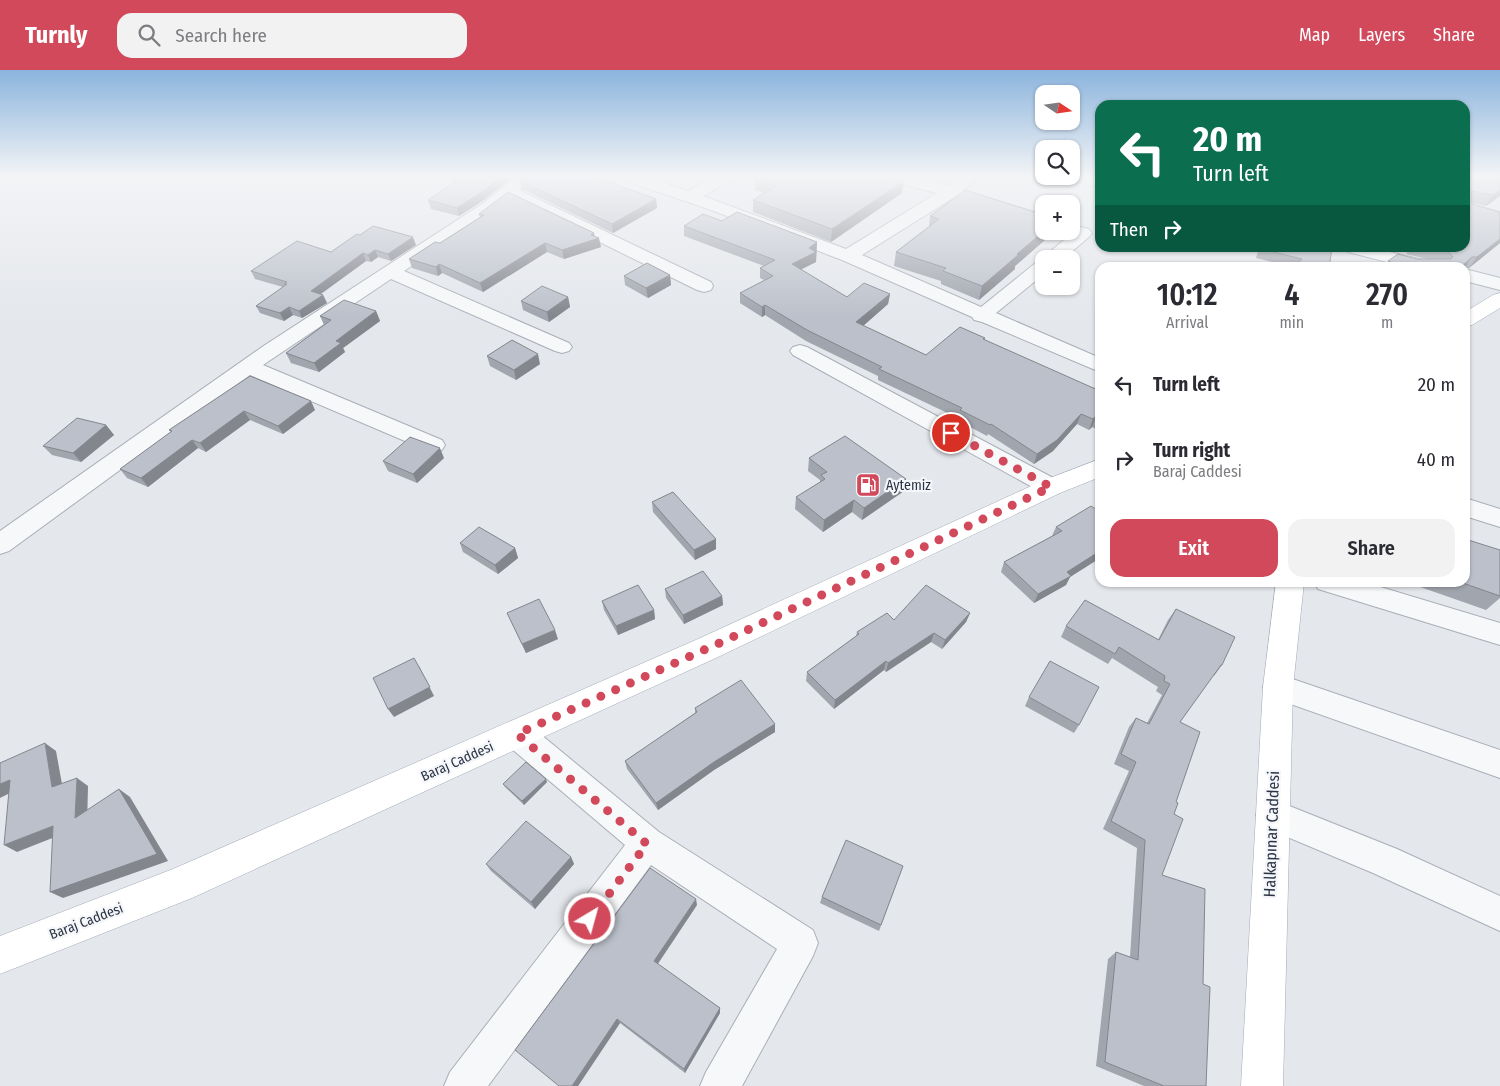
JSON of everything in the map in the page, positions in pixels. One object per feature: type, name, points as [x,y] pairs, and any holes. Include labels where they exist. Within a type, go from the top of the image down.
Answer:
[{"type":"main road","points":[[1470,318],[1500,299]]},
{"type":"main road","name":"Baraj Caddesi","points":[[0,955],[179,885],[734,636],[1051,487],[1095,469]]},
{"type":"main road","name":"Halkapınar Caddesi","points":[[1262,1086],[1278,688],[1289,587]]},
{"type":"street","points":[[0,544],[248,366],[466,222]]},
{"type":"street","points":[[573,222],[704,286]]},
{"type":"street","points":[[757,222],[848,256],[981,316],[1095,364]]},
{"type":"street","points":[[848,256],[902,222]]},
{"type":"street","points":[[1063,250],[1075,240]]},
{"type":"street","points":[[1370,252],[1410,262]]},
{"type":"street","points":[[390,272],[562,347]]},
{"type":"street","points":[[981,316],[1035,272]]},
{"type":"street","points":[[1470,277],[1500,284]]},
{"type":"street","points":[[800,351],[1051,487]]},
{"type":"street","points":[[248,366],[434,445]]},
{"type":"street","points":[[1470,509],[1500,518]]},
{"type":"street","points":[[1344,587],[1500,634]]},
{"type":"street","points":[[1278,688],[1500,764]]},
{"type":"street","points":[[517,734],[647,844],[800,943],[720,1086]]},
{"type":"street","points":[[1272,815],[1385,862],[1500,914]]},
{"type":"street","points":[[464,1086],[647,844]]},
{"type":"building","points":[[472,222],[572,222],[594,233],[591,235],[599,238],[562,250],[545,243],[480,283],[439,264],[436,267],[409,259],[435,242],[440,243]]},
{"type":"building","points":[[690,222],[765,222],[817,242],[809,248],[816,252],[792,264],[847,297],[864,283],[890,294],[856,322],[926,355],[960,327],[1095,389],[1095,417],[1093,419],[1081,414],[1057,440],[1037,454],[991,424],[960,410],[962,408],[879,369],[882,367],[807,330],[765,305],[762,307],[740,293],[773,276],[760,268],[775,260],[684,226]]},
{"type":"building","points":[[814,222],[842,222],[832,229]]},
{"type":"building","points":[[935,222],[1035,222],[1035,239],[982,286],[943,271],[946,268],[896,252]]},
{"type":"building","points":[[1470,222],[1500,222],[1500,239],[1477,257],[1472,257],[1467,262],[1388,261],[1398,254],[1417,259],[1451,259],[1453,257],[1449,252],[1470,252]]},
{"type":"building","points":[[373,226],[413,237],[388,254],[375,250],[368,255],[363,253],[311,291],[323,295],[299,311],[289,307],[280,313],[256,306],[287,284],[284,284],[287,282],[251,271],[297,241],[331,252],[357,234],[360,235]]},
{"type":"building","points":[[1273,252],[1331,252],[1330,262],[1299,262],[1302,259]]},
{"type":"building","points":[[647,263],[670,275],[646,288],[624,276]]},
{"type":"building","points":[[542,286],[568,297],[547,312],[521,301]]},
{"type":"building","points":[[344,300],[376,311],[336,341],[341,343],[314,363],[286,353],[331,320],[320,316]]},
{"type":"building","points":[[512,340],[538,354],[514,370],[487,356]]},
{"type":"building","points":[[250,376],[311,401],[278,426],[244,411],[200,443],[192,440],[141,478],[120,469],[172,431],[169,430]]},
{"type":"building","points":[[77,418],[106,425],[73,453],[43,446]]},
{"type":"building","points":[[845,436],[906,479],[864,508],[854,500],[824,520],[796,497],[825,479],[821,475],[827,472],[809,458]]},
{"type":"building","points":[[410,437],[440,448],[413,474],[383,461]]},
{"type":"building","points":[[673,492],[716,539],[694,550],[652,502]]},
{"type":"building","points":[[1091,506],[1095,509],[1095,554],[1067,572],[1071,576],[1038,594],[1004,562],[1062,531],[1056,527]]},
{"type":"building","points":[[479,527],[515,548],[495,565],[460,543]]},
{"type":"building","points":[[1470,541],[1500,550],[1500,596],[1470,586]]},
{"type":"building","points":[[703,571],[722,596],[683,615],[665,589]]},
{"type":"building","points":[[638,585],[654,610],[616,626],[602,601]]},
{"type":"building","points":[[926,585],[970,613],[945,640],[934,633],[888,663],[886,661],[835,700],[807,672],[859,634],[857,632],[887,613],[894,620]]},
{"type":"building","points":[[539,599],[555,630],[522,644],[507,613]]},
{"type":"building","points":[[1085,600],[1159,640],[1176,609],[1235,637],[1222,665],[1180,722],[1200,732],[1176,802],[1178,803],[1174,814],[1183,819],[1162,875],[1205,889],[1203,984],[1210,987],[1206,1086],[1164,1086],[1105,1062],[1116,952],[1138,960],[1145,840],[1111,821],[1136,762],[1121,754],[1136,718],[1149,724],[1170,684],[1164,681],[1165,676],[1119,647],[1115,654],[1066,626]]},
{"type":"building","points":[[414,658],[430,687],[388,709],[373,678]]},
{"type":"building","points":[[1050,661],[1099,687],[1079,725],[1029,697]]},
{"type":"building","points":[[741,680],[775,724],[714,762],[656,803],[625,761],[697,712],[695,708]]},
{"type":"building","points":[[45,743],[52,787],[77,778],[75,818],[119,789],[157,854],[50,892],[53,826],[4,845],[10,780],[0,784],[0,763]]},
{"type":"building","points":[[526,762],[546,779],[522,801],[503,784]]},
{"type":"building","points":[[526,821],[571,857],[531,902],[486,864]]},
{"type":"building","points":[[846,840],[903,866],[881,925],[822,897]]},
{"type":"building","points":[[650,868],[696,899],[654,961],[720,1008],[684,1069],[617,1019],[572,1086],[559,1086],[515,1050]]},
{"type":"place","name":"Aytemiz","points":[[868,485]]},
{"type":"route","points":[[590,919],[647,844],[517,734],[724,641],[1051,487],[951,433]]}]
